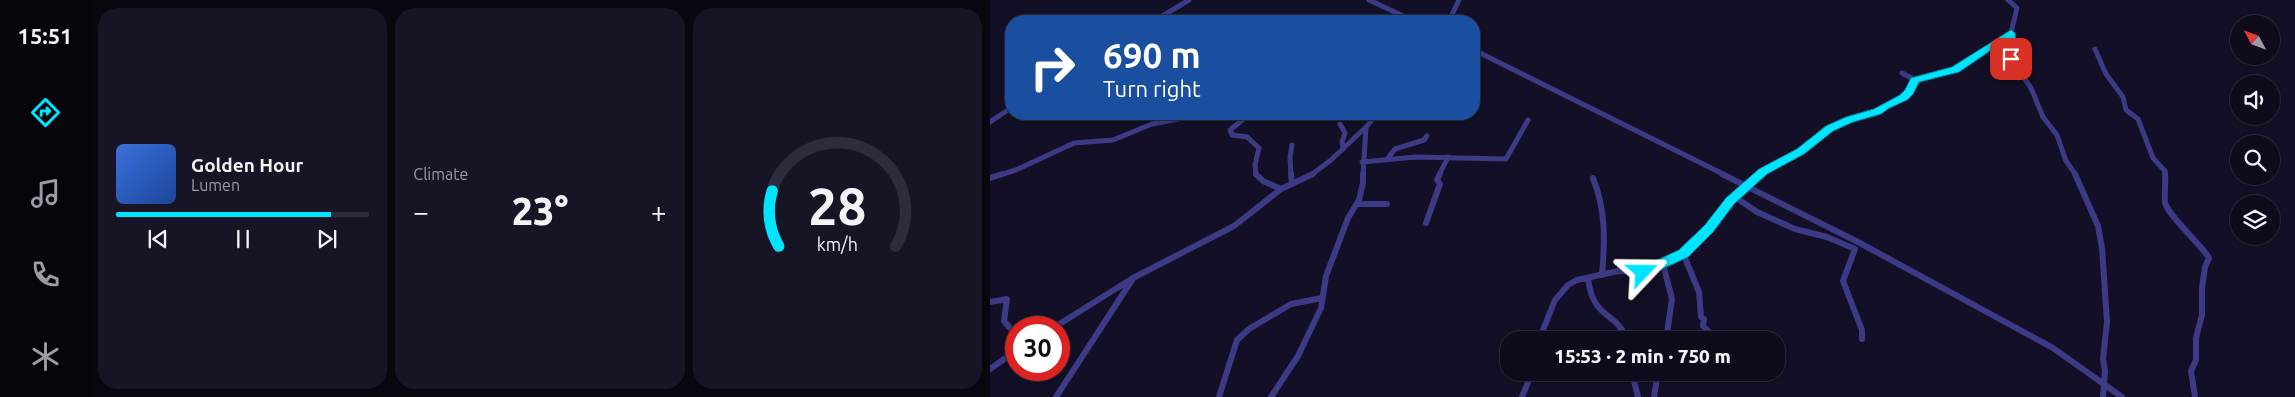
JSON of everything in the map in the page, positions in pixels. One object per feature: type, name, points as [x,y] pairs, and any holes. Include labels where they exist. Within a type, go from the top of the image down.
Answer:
[{"type":"street","points":[[1164,15],[1189,0]]},
{"type":"street","points":[[1369,0],[1401,15]]},
{"type":"street","points":[[1452,15],[1459,0]]},
{"type":"street","points":[[2008,0],[2017,8],[2012,17],[2014,26],[2011,33],[2011,44],[2014,50],[2011,59],[2031,88],[2043,117],[2057,135],[2066,161],[2079,179],[2098,226],[2102,248],[2107,322],[2103,359],[2105,385],[2103,397]]},
{"type":"street","points":[[1902,73],[1914,80],[1955,70],[2011,33]]},
{"type":"street","points":[[2095,49],[2106,74],[2123,97],[2126,110],[2138,119],[2153,158],[2165,171],[2167,189],[2165,202],[2168,210],[2202,246],[2210,258],[2205,267],[2202,288],[2202,315],[2196,338],[2196,360],[2191,371],[2195,397]]},
{"type":"street","points":[[1480,53],[1858,242],[2053,348],[2122,397]]},
{"type":"street","points":[[1543,331],[1555,300],[1568,285],[1618,271],[1643,272],[1683,253],[1709,228],[1735,196],[1763,171],[1800,151],[1829,129],[1849,120],[1878,112],[1885,106],[1904,98],[1910,92],[1914,80]]},
{"type":"street","points":[[990,122],[1005,112]]},
{"type":"street","points":[[990,178],[1016,170],[1074,143],[1113,140],[1152,124],[1173,120]]},
{"type":"street","points":[[1242,120],[1230,130],[1232,135],[1246,135],[1259,148],[1252,164],[1255,174],[1262,180],[1281,189]]},
{"type":"street","points":[[1070,317],[1133,278],[1234,226],[1281,189],[1309,176],[1343,149],[1372,120]]},
{"type":"street","points":[[1362,162],[1388,158],[1448,157],[1506,159],[1528,120]]},
{"type":"street","points":[[1340,124],[1345,133],[1342,142],[1343,149]]},
{"type":"street","points":[[1271,397],[1298,356],[1313,327],[1329,267],[1348,218],[1357,204],[1363,183],[1362,162],[1366,127]]},
{"type":"street","points":[[1388,158],[1395,149],[1424,140],[1427,136]]},
{"type":"street","points":[[1292,145],[1290,157],[1292,184]]},
{"type":"street","points":[[1426,223],[1440,184],[1437,180],[1448,157]]},
{"type":"street","points":[[1593,178],[1599,190],[1604,214],[1605,232],[1602,275]]},
{"type":"street","points":[[1735,196],[1756,212],[1796,229],[1826,237],[1855,249],[1843,281],[1862,330],[1862,339]]},
{"type":"street","points":[[1357,204],[1387,204]]},
{"type":"street","points":[[1683,253],[1695,277],[1702,301],[1701,317],[1704,319],[1703,326],[1708,331]]},
{"type":"street","points":[[1663,264],[1672,299],[1667,331]]},
{"type":"street","points":[[1056,397],[1133,278]]},
{"type":"street","points":[[1588,278],[1588,291],[1593,304],[1605,317],[1622,328],[1623,331]]},
{"type":"street","points":[[1219,397],[1231,354],[1237,340],[1249,329],[1291,304],[1322,298]]},
{"type":"street","points":[[990,302],[1007,300],[1005,322]]},
{"type":"street","points":[[990,368],[1005,358]]},
{"type":"street","points":[[1522,397],[1528,381]]},
{"type":"street","points":[[1634,381],[1638,397]]},
{"type":"street","points":[[1654,397],[1657,381]]},
{"type":"route","points":[[1643,272],[1656,268],[1683,253],[1709,228],[1730,201],[1763,171],[1794,156],[1829,129],[1849,120],[1878,112],[1885,106],[1904,98],[1910,92],[1914,80],[1955,70],[2002,36],[2011,33],[2011,44],[2014,50],[2011,59]]}]
